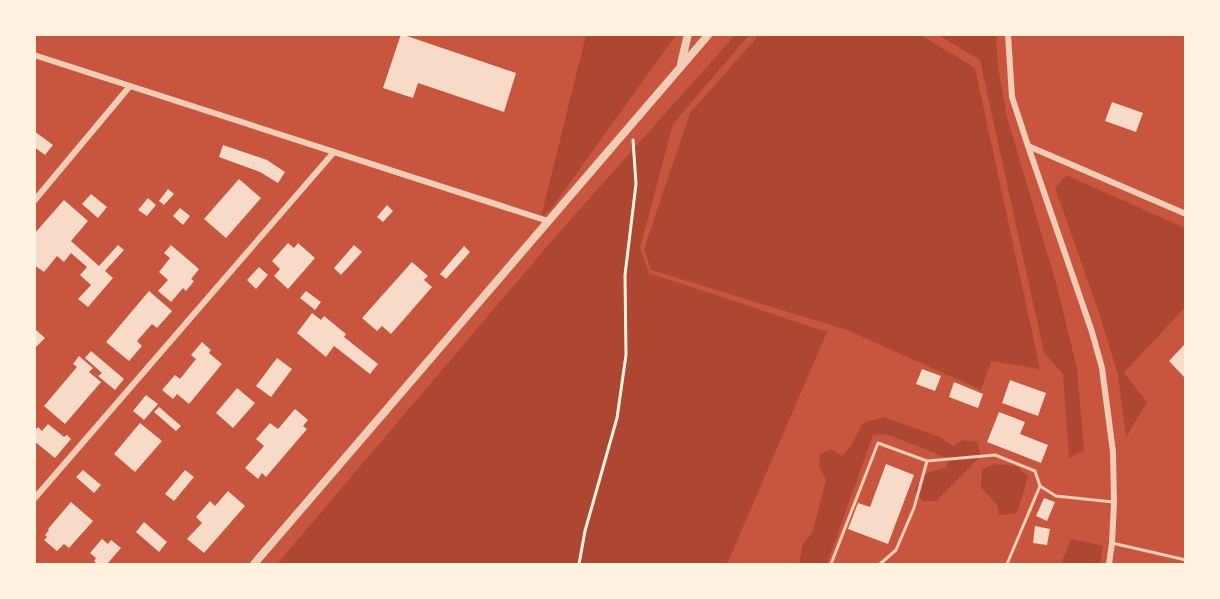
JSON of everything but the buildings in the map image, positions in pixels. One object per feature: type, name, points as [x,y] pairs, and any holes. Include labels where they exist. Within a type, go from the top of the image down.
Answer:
[{"type":"street","points":[[680,68],[688,34]]},
{"type":"street","points":[[254,564],[709,34]]},
{"type":"street","points":[[1008,34],[1012,97],[1092,332],[1102,368],[1113,452],[1113,543],[1109,564]]},
{"type":"street","points":[[34,55],[548,221]]},
{"type":"street","points":[[34,201],[130,86]]},
{"type":"street","points":[[1028,146],[1185,214]]},
{"type":"street","points":[[34,499],[334,152]]},
{"type":"lane","points":[[831,564],[878,444],[927,461],[995,455],[1035,471],[1040,486],[1056,496],[1114,503]]},
{"type":"lane","points":[[880,564],[896,550],[914,508],[927,461]]},
{"type":"lane","points":[[1007,564],[1040,486]]},
{"type":"lane","points":[[1113,543],[1185,560]]},
{"type":"path","points":[[579,564],[585,531],[617,418],[626,355],[625,275],[636,184],[632,123]]},
{"type":"shaded area","points":[[586,35],[676,35],[551,209],[541,217]]},
{"type":"shaded area","points":[[735,35],[749,35],[673,124],[640,248],[649,273],[827,332],[727,564],[277,564],[556,236]]},
{"type":"shaded area","points":[[759,35],[921,35],[975,68],[1040,369],[991,361],[981,390],[847,330],[651,270],[644,249],[690,113]]},
{"type":"shaded area","points":[[938,35],[996,35],[998,67],[1007,117],[1058,290],[1077,369],[1084,450],[1069,458],[1063,374],[1044,353],[980,60]]},
{"type":"shaded area","points":[[1066,175],[1185,228],[1185,307],[1124,373],[1147,402],[1126,437],[1118,375],[1055,188]]},
{"type":"shaded area","points":[[884,417],[940,437],[953,446],[963,440],[977,442],[981,456],[936,501],[923,501],[915,491],[921,480],[929,472],[945,468],[950,459],[886,434],[873,435],[827,564],[799,564],[803,544],[813,531],[826,480],[819,466],[820,454],[831,449],[842,456],[852,444],[863,423]]},
{"type":"shaded area","points":[[996,464],[1017,466],[1028,477],[1017,513],[999,515],[997,505],[981,487],[982,469]]},
{"type":"shaded area","points":[[1071,539],[1103,546],[1100,564],[1061,564]]}]
